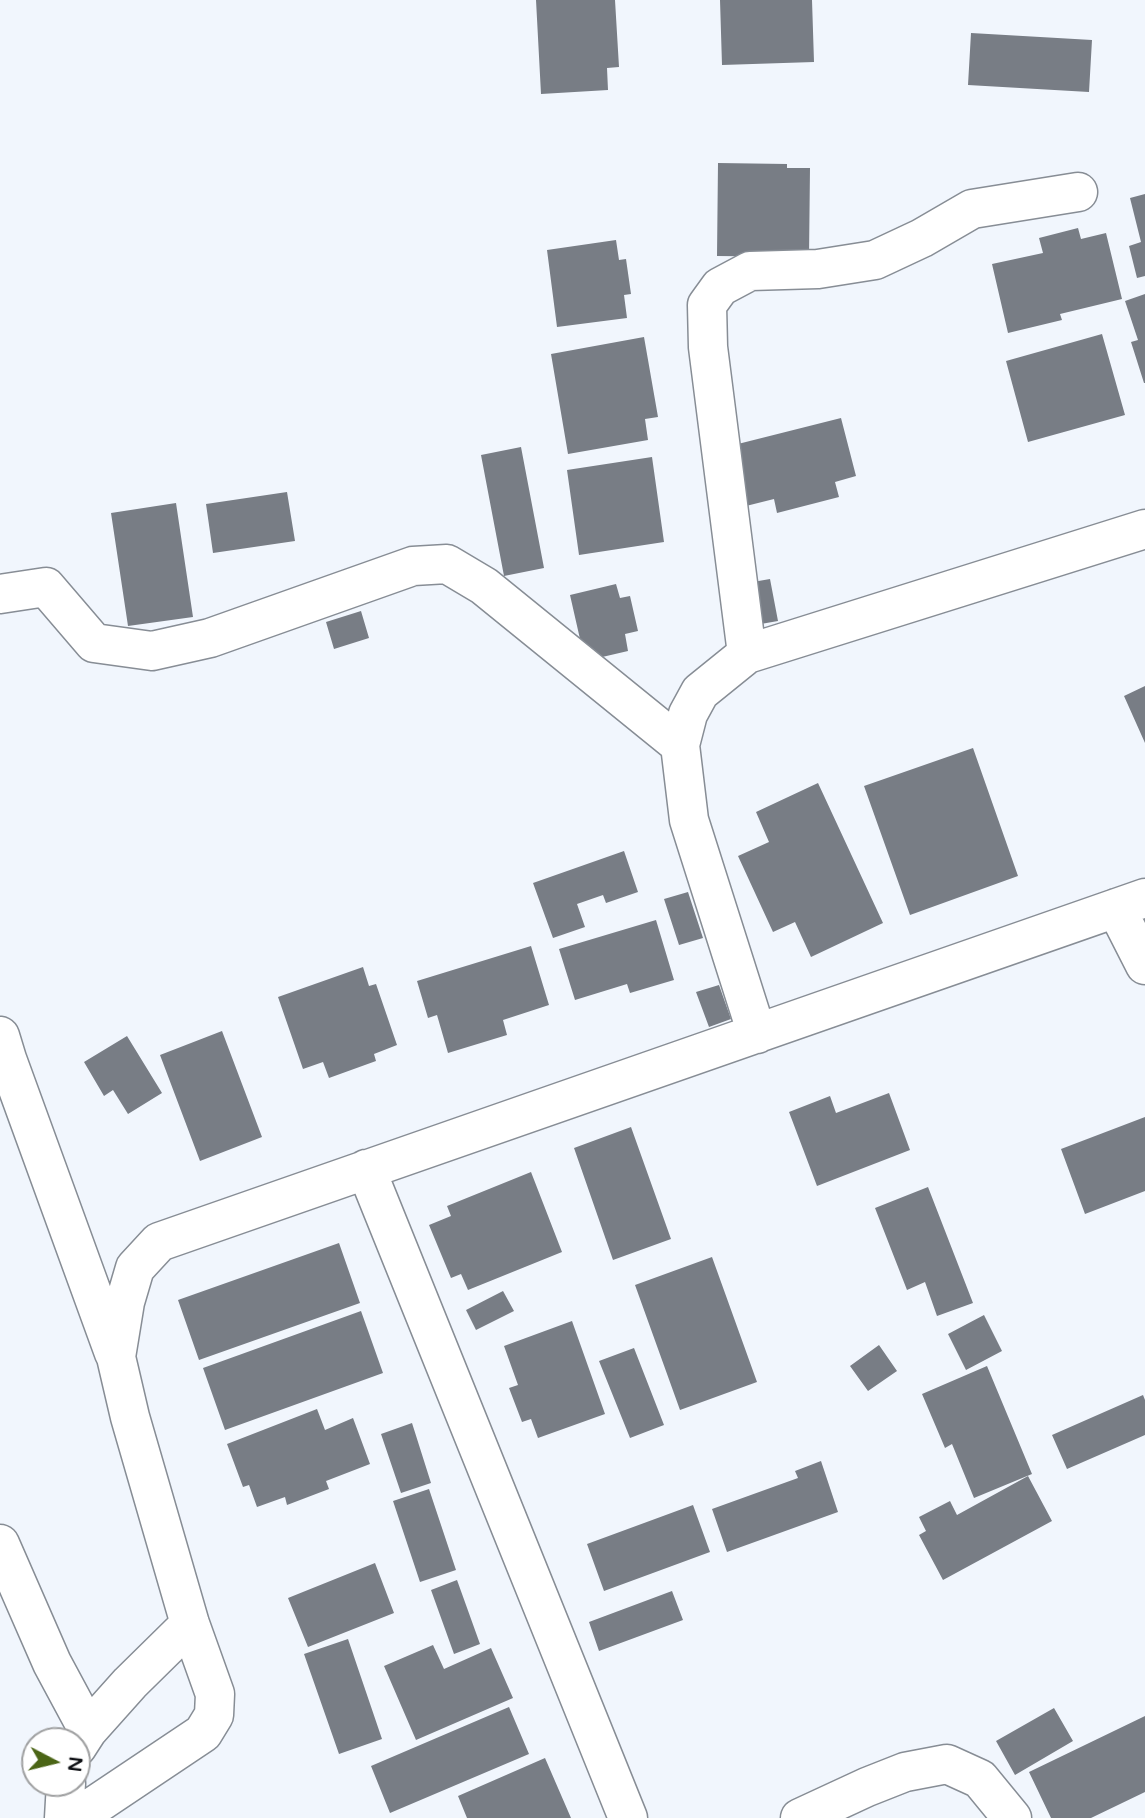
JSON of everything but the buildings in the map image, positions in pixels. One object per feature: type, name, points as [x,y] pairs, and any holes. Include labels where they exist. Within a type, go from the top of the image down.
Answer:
[{"type":"street","points":[[747,654],[708,347],[706,304],[720,287],[750,271],[818,269],[875,260],[922,238],[972,209],[1078,192]]},
{"type":"street","points":[[757,1034],[689,820],[680,745],[688,714],[700,692],[747,654],[1145,529]]},
{"type":"street","points":[[0,594],[46,587],[94,643],[152,651],[209,638],[413,566],[447,564],[484,586],[680,745]]},
{"type":"street","points":[[116,1357],[125,1302],[135,1268],[159,1242],[1131,903],[1145,965]]},
{"type":"street","points":[[0,1036],[116,1357],[130,1417],[191,1624],[215,1694],[214,1716],[204,1733],[76,1818]]},
{"type":"street","points":[[366,1170],[628,1818]]},
{"type":"street","points":[[0,1544],[77,1727]]},
{"type":"street","points":[[91,1728],[130,1683],[191,1624]]},
{"type":"street","points":[[800,1818],[905,1772],[947,1764],[980,1779],[1012,1818]]},
{"type":"street","points":[[64,1818],[65,1797]]}]
